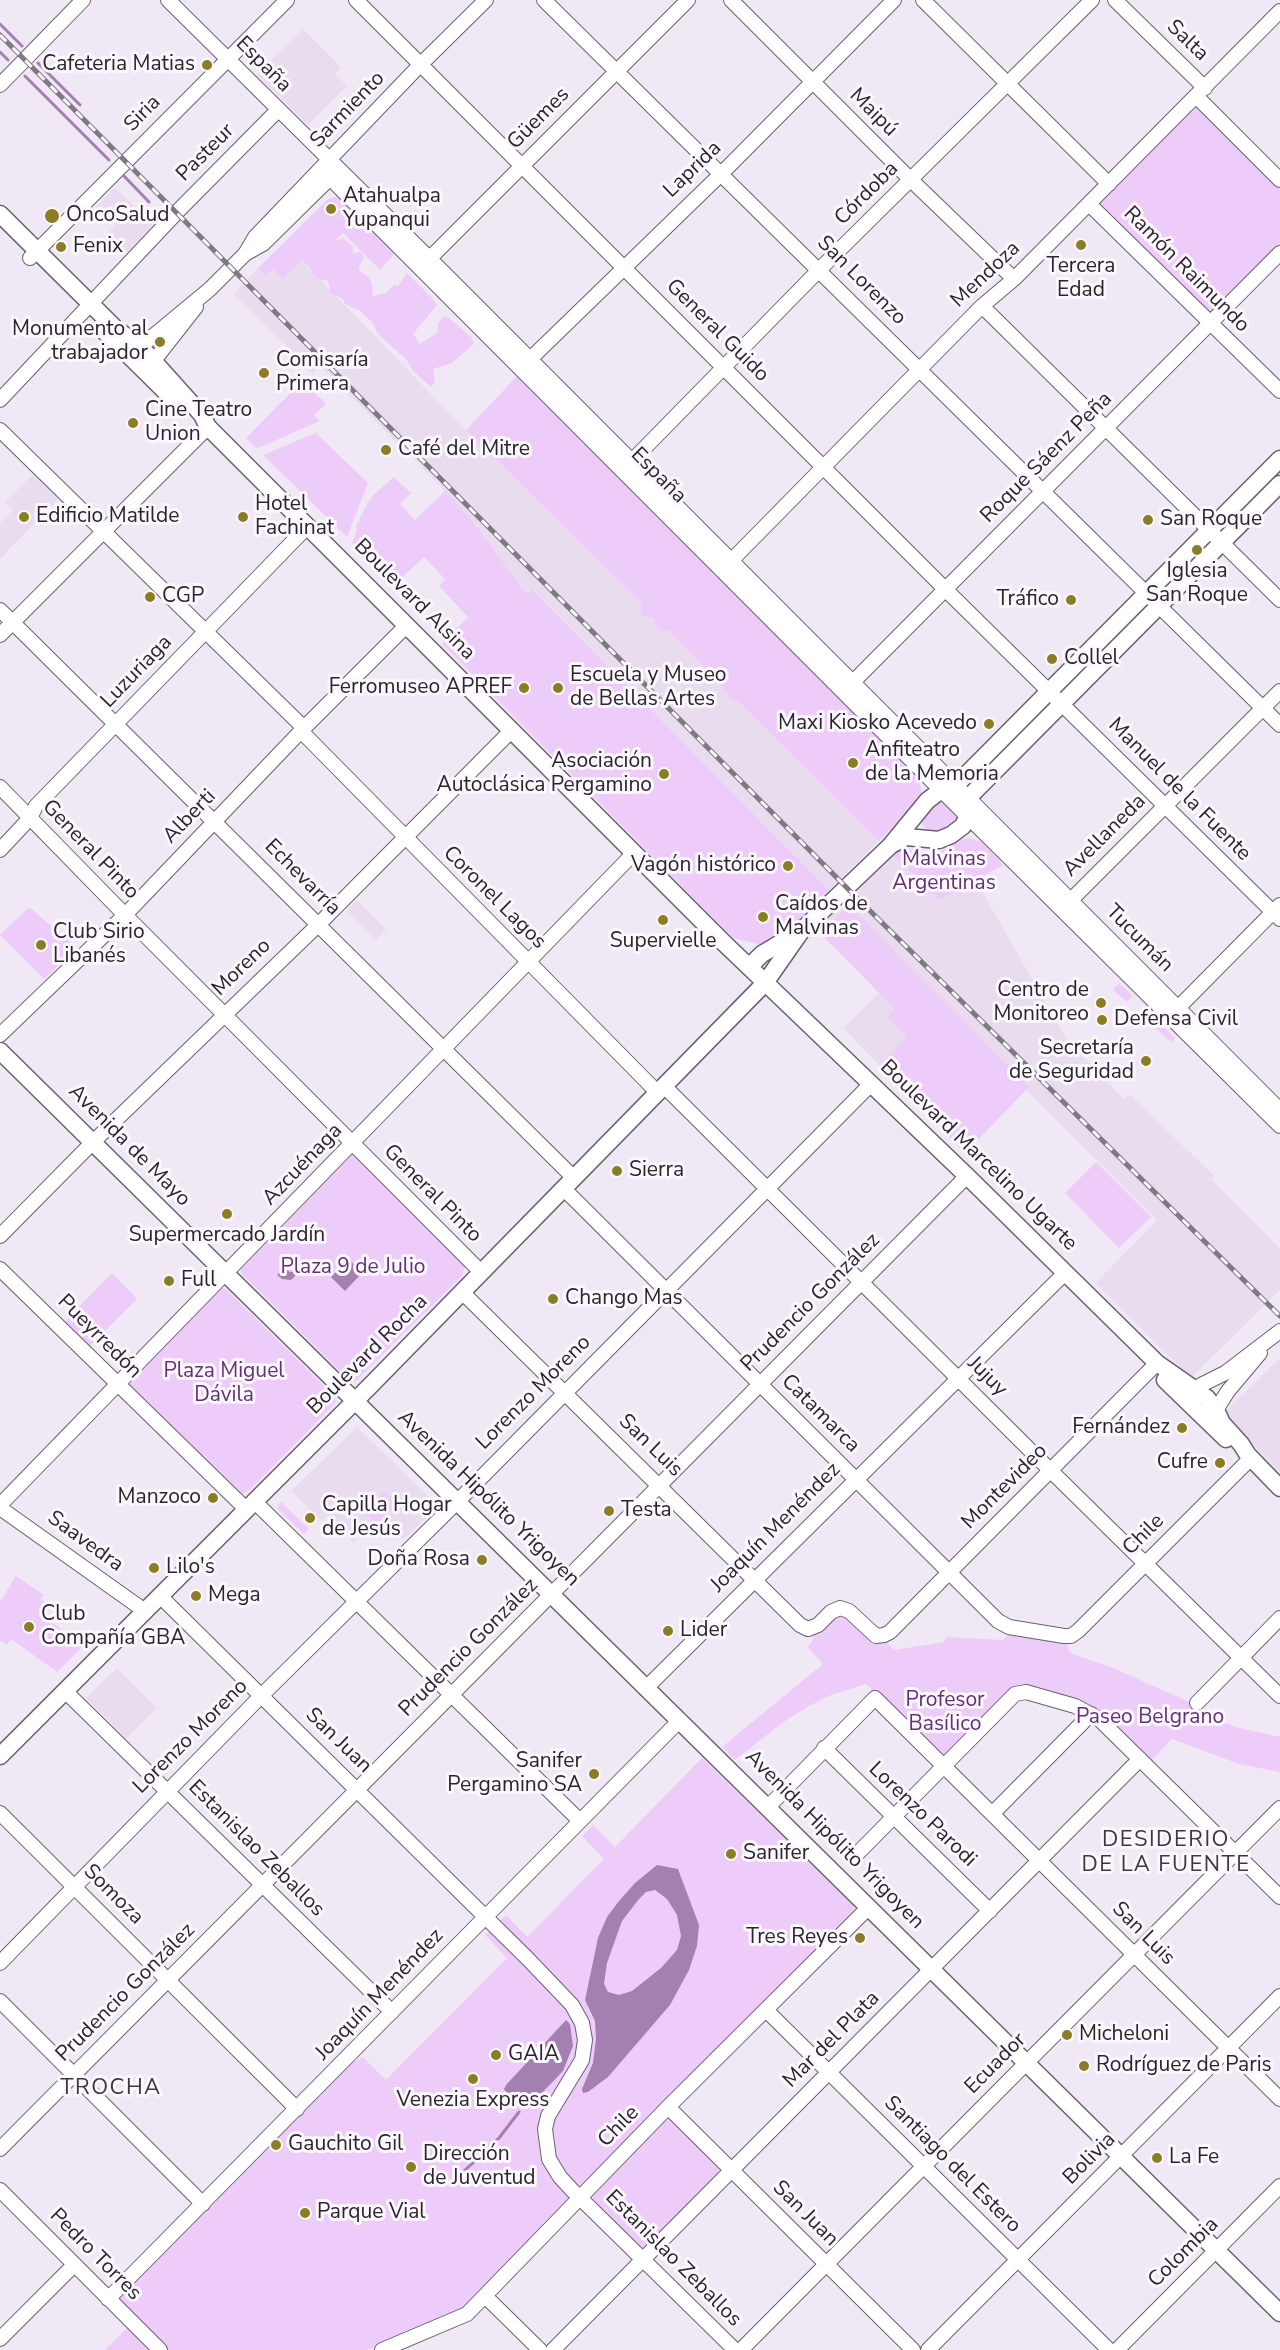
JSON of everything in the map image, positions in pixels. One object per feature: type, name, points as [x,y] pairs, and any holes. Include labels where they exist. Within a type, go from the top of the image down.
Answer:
[{"type":"main road","name":"Boulevard Alsina","points":[[0,214],[34,254],[88,308],[116,329],[135,351],[202,415],[208,427],[765,983]]},
{"type":"main road","name":"Boulevard Alsina","points":[[0,228],[34,254]]},
{"type":"main road","points":[[748,967],[762,954],[802,930],[890,846],[915,813],[948,788],[1049,691],[1280,459]]},
{"type":"main road","points":[[890,846],[906,837],[933,841],[946,838],[963,826],[968,807],[1062,704],[1280,484]]},
{"type":"main road","name":"Boulevard Rocha","points":[[0,1756],[355,1401],[765,983],[802,930]]},
{"type":"main road","name":"Boulevard Marcelino Ugarte","points":[[765,983],[967,1176],[1192,1397],[1207,1398],[1209,1413],[1222,1423],[1241,1444],[1249,1457],[1280,1488]]},
{"type":"main road","name":"Avenida de Mayo","points":[[0,1051],[355,1401]]},
{"type":"main road","name":"Avenida Hipólito Yrigoyen","points":[[355,1401],[1280,2313]]},
{"type":"street","points":[[0,85],[83,0]]},
{"type":"street","name":"España","points":[[168,0],[329,160],[425,263],[525,364],[968,807]]},
{"type":"street","name":"Siria","points":[[34,254],[287,0]]},
{"type":"street","name":"General Guido","points":[[356,0],[1049,691]]},
{"type":"street","name":"Sarmiento","points":[[135,351],[210,289],[245,254],[255,237],[420,65],[486,0]]},
{"type":"street","name":"San Lorenzo","points":[[544,0],[820,269],[1042,492],[1160,605],[1280,725]]},
{"type":"street","name":"Güemes","points":[[425,263],[688,0]]},
{"type":"street","name":"Maipú","points":[[731,0],[910,180],[1014,279]]},
{"type":"street","name":"Laprida","points":[[525,364],[721,174],[894,0]]},
{"type":"street","points":[[923,0],[1109,184]]},
{"type":"street","name":"Córdoba","points":[[627,466],[820,269],[1092,0]]},
{"type":"street","name":"Salta","points":[[1115,0],[1280,180]]},
{"type":"street","name":"Mendoza","points":[[726,566],[982,306],[1014,279],[1280,11]]},
{"type":"street","name":"Pasteur","points":[[0,400],[180,209],[278,110]]},
{"type":"street","points":[[329,160],[330,178]]},
{"type":"street","name":"España","points":[[330,178],[425,263]]},
{"type":"street","name":"Sarmiento","points":[[245,254],[263,244],[330,178]]},
{"type":"street","name":"Ramón Raimundo","points":[[1089,204],[1280,391]]},
{"type":"street","name":"Roque Sáenz Peña","points":[[848,687],[1280,253]]},
{"type":"street","name":"Sarmiento","points":[[150,366],[210,289]]},
{"type":"street","points":[[982,306],[1280,600]]},
{"type":"street","points":[[0,635],[208,427]]},
{"type":"street","name":"Coronel Lagos","points":[[0,430],[206,631],[303,729],[404,838],[528,962],[661,1089]]},
{"type":"street","name":"Luzuriaga","points":[[0,850],[30,818],[36,806],[308,526]]},
{"type":"street","name":"Echevarría","points":[[0,610],[444,1050],[569,1184]]},
{"type":"street","name":"Alberti","points":[[0,1035],[125,915],[303,729],[407,625]]},
{"type":"street","name":"Manuel de la Fuente","points":[[1049,691],[1165,806],[1278,912]]},
{"type":"street","name":"Avellaneda","points":[[1067,905],[1280,691]]},
{"type":"street","name":"Moreno","points":[[0,1236],[93,1142],[319,924],[512,730]]},
{"type":"street","name":"General Pinto","points":[[0,787],[481,1272]]},
{"type":"street","name":"Tucumán","points":[[968,807],[1278,1116]]},
{"type":"street","name":"Azcuénaga","points":[[0,1506],[634,853]]},
{"type":"street","points":[[1175,1012],[1278,912]]},
{"type":"street","name":"Lorenzo Moreno","points":[[0,1963],[356,1600],[458,1501],[871,1084]]},
{"type":"street","name":"Jujuy","points":[[661,1089],[767,1189],[1280,1696]]},
{"type":"street","name":"Prudencio González","points":[[0,2149],[967,1176]]},
{"type":"street","name":"Catamarca","points":[[569,1184],[666,1290],[1005,1625],[1064,1636]]},
{"type":"street","name":"Pueyrredón","points":[[0,1269],[118,1386],[250,1505]]},
{"type":"street","name":"Joaquín Menéndez","points":[[647,1687],[1065,1273]]},
{"type":"street","name":"San Luis","points":[[462,1292],[800,1625],[808,1629],[818,1625],[831,1612],[840,1608]]},
{"type":"street","points":[[1192,1397],[1201,1385],[1225,1373],[1275,1335]]},
{"type":"street","points":[[1209,1413],[1275,1335]]},
{"type":"street","name":"Montevideo","points":[[840,1608],[849,1611],[870,1632],[880,1636],[890,1632],[1157,1363]]},
{"type":"street","name":"Chile","points":[[1064,1636],[1071,1636],[1078,1631],[1249,1457]]},
{"type":"street","points":[[250,1505],[356,1600],[580,1821]]},
{"type":"street","name":"Saavedra","points":[[0,1506],[145,1611]]},
{"type":"street","name":"San Juan","points":[[160,1596],[562,1993],[577,2012],[585,2040],[582,2060],[552,2108],[545,2129],[549,2159],[560,2177],[581,2197]]},
{"type":"street","points":[[1197,1704],[1280,1618]]},
{"type":"street","name":"Estanislao Zeballos","points":[[65,1691],[392,2012]]},
{"type":"street","points":[[856,1855],[1015,1694],[1034,1694],[1075,1706],[1100,1719],[1280,1897]]},
{"type":"street","name":"San Luis","points":[[824,1748],[874,1698],[1280,2099]]},
{"type":"street","points":[[992,1814],[1091,1714]]},
{"type":"street","name":"Joaquín Menéndez","points":[[108,2299],[680,1720]]},
{"type":"street","points":[[768,1807],[824,1748]]},
{"type":"street","name":"Lorenzo Parodi","points":[[824,1748],[990,1911]]},
{"type":"street","name":"Mar del Plata","points":[[553,2350],[1140,1759]]},
{"type":"street","name":"Ecuador","points":[[741,2350],[1280,1808]]},
{"type":"street","name":"Somoza","points":[[0,1814],[297,2109]]},
{"type":"street","name":"Chile","points":[[382,2350],[467,2314],[668,2107],[869,1907]]},
{"type":"street","name":"Bolivia","points":[[928,2350],[1280,1996]]},
{"type":"street","points":[[0,2001],[204,2204]]},
{"type":"street","name":"Santiago del Estero","points":[[766,2010],[1109,2350]]},
{"type":"street","name":"San Juan","points":[[668,2107],[913,2350]]},
{"type":"street","name":"Colombia","points":[[1117,2350],[1280,2186]]},
{"type":"street","name":"Pedro Torres","points":[[0,2190],[160,2350]]},
{"type":"street","name":"Estanislao Zeballos","points":[[581,2197],[735,2350]]},
{"type":"street","points":[[0,2339],[74,2265]]},
{"type":"street","points":[[485,2296],[540,2350]]},
{"type":"shaded area","points":[[303,29],[341,67],[335,74],[347,86],[308,125],[257,75]]},
{"type":"shaded area","points":[[115,188],[153,225],[128,252],[108,233],[115,226],[96,207]]},
{"type":"shaded area","points":[[301,260],[466,430],[879,841],[829,890],[533,589],[527,596],[473,522],[428,473],[320,366],[312,374],[305,368],[307,366],[234,294],[258,268],[266,276],[273,269]]},
{"type":"shaded area","name":"Edificio Matilde","points":[[33,474],[58,499],[0,559],[0,523],[13,510],[5,502]]},
{"type":"shaded area","points":[[892,854],[940,900],[975,879],[1067,1040],[1124,1099],[1131,1095],[1214,1176],[1211,1179],[1280,1249],[1280,1290],[1193,1376],[1189,1376],[1096,1283],[1157,1220],[1026,1090],[965,1153],[843,1028],[879,993],[816,928]]},
{"type":"shaded area","points":[[357,900],[386,929],[376,940],[347,911]]},
{"type":"shaded area","points":[[349,1259],[362,1273],[345,1291],[331,1277]]},
{"type":"shaded area","points":[[284,1268],[290,1272],[295,1271],[297,1274],[291,1280],[282,1279],[277,1275]]},
{"type":"shaded area","points":[[1280,1358],[1280,1472],[1223,1414]]},
{"type":"shaded area","points":[[357,1427],[436,1504],[436,1508],[403,1540],[383,1523],[376,1529],[365,1520],[353,1531],[351,1529],[348,1531],[357,1540],[354,1543],[328,1516],[322,1521],[291,1491]]},
{"type":"shaded area","points":[[117,1668],[157,1708],[126,1739],[86,1698]]},
{"type":"shaded area","points":[[657,1865],[678,1869],[699,1925],[697,1946],[689,1970],[670,2005],[608,2077],[588,2092],[583,2093],[582,2089],[593,2063],[596,2039],[595,2021],[585,2000],[598,1938],[607,1917],[635,1883]],"holes":[[[655,1890],[667,1899],[677,1915],[681,1936],[677,1950],[661,1968],[632,1991],[619,1995],[608,1992],[604,1984],[607,1963],[622,1921],[646,1892]]]},
{"type":"shaded area","points":[[566,2020],[570,2024],[573,2046],[563,2071],[542,2093],[528,2101],[508,2095],[504,2089],[506,2085]]},
{"type":"green space","points":[[1193,107],[1202,109],[1280,188],[1280,245],[1212,312],[1208,312],[1100,205],[1101,199]]},
{"type":"green space","points":[[341,195],[397,251],[380,270],[343,233],[335,241],[343,238],[353,247],[353,253],[361,252],[364,256],[358,270],[369,277],[373,296],[386,293],[394,285],[398,286],[407,273],[437,305],[413,334],[420,344],[438,332],[438,323],[443,317],[448,317],[472,338],[474,344],[452,363],[433,369],[435,383],[431,387],[413,371],[407,360],[378,334],[372,322],[359,310],[345,304],[343,299],[331,293],[328,281],[316,278],[301,260],[283,279],[273,269],[266,276],[258,268],[328,199]]},
{"type":"green space","points":[[519,374],[915,769],[921,788],[921,797],[879,841],[738,701],[732,700],[723,685],[668,630],[660,631],[654,624],[655,619],[641,614],[641,602],[466,430]]},
{"type":"green space","points":[[305,378],[313,386],[311,389],[326,404],[314,415],[320,421],[258,448],[254,446],[246,438]]},
{"type":"green space","points":[[316,433],[368,483],[347,537],[263,455]]},
{"type":"green space","points":[[394,477],[411,493],[400,504],[415,520],[445,491],[473,522],[527,595],[532,589],[829,890],[786,933],[768,943],[759,944],[733,938],[442,644],[468,617],[439,586],[445,579],[424,557],[394,585],[352,543],[357,531],[356,526],[371,497]]},
{"type":"green space","points":[[941,801],[950,804],[957,818],[947,831],[930,833],[922,824],[922,815],[932,803]]},
{"type":"green space","name":"Malvinas Argentinas","points":[[969,838],[982,842],[1003,865],[940,900],[892,854],[901,847],[929,852],[941,851],[960,840]]},
{"type":"green space","points":[[849,905],[1029,1087],[965,1153],[879,1065],[907,1037],[887,1017],[895,1009],[820,933]]},
{"type":"green space","name":"Club Sirio Libanés","points":[[29,907],[77,948],[44,979],[0,935]]},
{"type":"green space","points":[[1119,983],[1133,996],[1127,1002],[1113,990]]},
{"type":"green space","points":[[1151,1014],[1175,1038],[1171,1042],[1146,1019]]},
{"type":"green space","name":"Plaza 9 de Julio","points":[[352,1154],[465,1266],[462,1276],[355,1382],[348,1379],[240,1270],[242,1264]]},
{"type":"green space","points":[[1096,1162],[1151,1217],[1119,1248],[1065,1193]]},
{"type":"green space","points":[[112,1273],[137,1299],[90,1346],[65,1321]]},
{"type":"green space","name":"Plaza Miguel Dávila","points":[[218,1289],[227,1290],[333,1395],[336,1402],[249,1491],[242,1494],[130,1389],[129,1384]]},
{"type":"green space","points":[[384,1491],[397,1504],[377,1525],[363,1511]]},
{"type":"green space","points":[[281,1502],[309,1529],[304,1534],[278,1509]]},
{"type":"green space","name":"Club Compañía GBA","points":[[16,1576],[44,1595],[41,1599],[51,1606],[44,1616],[83,1646],[57,1672],[11,1639],[7,1645],[0,1641],[0,1602]]},
{"type":"green space","name":"Paseo Belgrano","points":[[842,1614],[886,1641],[894,1650],[944,1642],[946,1637],[1003,1640],[1010,1633],[1067,1642],[1070,1653],[1113,1668],[1203,1708],[1201,1714],[1239,1728],[1280,1737],[1280,1772],[1239,1764],[1172,1739],[1151,1761],[1104,1716],[1018,1687],[947,1755],[942,1755],[866,1684],[831,1695],[809,1706],[782,1723],[735,1760],[722,1747],[823,1664],[808,1647],[813,1634],[820,1631],[835,1616]]},
{"type":"green space","points":[[702,1758],[853,1905],[854,1913],[471,2303],[456,2313],[367,2350],[168,2350],[117,2298],[348,2065],[363,2057],[386,2080],[507,1958],[485,1935],[506,1915],[527,1937],[604,1859],[582,1836],[593,1825],[615,1847]]},
{"type":"green space","points":[[669,2119],[717,2164],[719,2169],[717,2175],[648,2245],[643,2247],[638,2245],[593,2200],[592,2196],[593,2192],[665,2120]]},
{"type":"green space","points":[[129,2326],[152,2350],[105,2350]]},
{"type":"waterway","points":[[0,24],[22,46]]},
{"type":"waterway","points":[[0,52],[8,60]]},
{"type":"waterway","points":[[38,63],[80,105]]},
{"type":"waterway","points":[[25,76],[109,160]]},
{"type":"waterway","points":[[124,176],[149,202]]},
{"type":"waterway","points":[[484,2152],[499,2138],[519,2112]]},
{"type":"waterway","points":[[454,2180],[475,2161]]},
{"type":"railway","points":[[0,35],[853,894],[1280,1316]]},
{"type":"place","name":"Cafeteria Matias","points":[[207,65]]},
{"type":"place","name":"Atahualpa Yupanqui","points":[[331,209]]},
{"type":"place","name":"OncoSalud","points":[[52,216]]},
{"type":"place","name":"Tercera Edad","points":[[1081,245]]},
{"type":"place","name":"Fenix","points":[[61,247]]},
{"type":"place","name":"Monumento al trabajador","points":[[160,342]]},
{"type":"place","name":"Comisaría Primera","points":[[264,373]]},
{"type":"place","name":"Cine Teatro Union","points":[[133,423]]},
{"type":"place","name":"Café del Mitre","points":[[386,450]]},
{"type":"place","name":"Edificio Matilde","points":[[24,517]]},
{"type":"place","name":"Hotel Fachinat","points":[[243,517]]},
{"type":"place","name":"San Roque","points":[[1148,520]]},
{"type":"place","name":"Iglesia San Roque","points":[[1197,550]]},
{"type":"place","name":"CGP","points":[[150,597]]},
{"type":"place","name":"Tráfico","points":[[1071,600]]},
{"type":"place","name":"Collel","points":[[1052,659]]},
{"type":"place","name":"Ferromuseo APREF","points":[[524,688]]},
{"type":"place","name":"Escuela y Museo de Bellas Artes","points":[[558,688]]},
{"type":"place","name":"Maxi Kiosko Acevedo","points":[[989,724]]},
{"type":"place","name":"Anfiteatro de la Memoria","points":[[853,763]]},
{"type":"place","name":"Asociación Autoclásica Pergamino","points":[[664,774]]},
{"type":"place","name":"Vagón histórico","points":[[788,866]]},
{"type":"place","name":"Caídos de Malvinas","points":[[763,917]]},
{"type":"place","name":"Supervielle","points":[[663,920]]},
{"type":"place","name":"Club Sirio Libanés","points":[[41,945]]},
{"type":"place","name":"Centro de Monitoreo","points":[[1101,1003]]},
{"type":"place","name":"Defensa Civil","points":[[1102,1020]]},
{"type":"place","name":"Secretaría de Seguridad","points":[[1146,1061]]},
{"type":"place","name":"Sierra","points":[[617,1171]]},
{"type":"place","name":"Supermercado Jardín","points":[[227,1214]]},
{"type":"place","name":"Full","points":[[169,1281]]},
{"type":"place","name":"Chango Mas","points":[[553,1299]]},
{"type":"place","name":"Fernández","points":[[1182,1428]]},
{"type":"place","name":"Cufre","points":[[1220,1463]]},
{"type":"place","name":"Manzoco","points":[[213,1498]]},
{"type":"place","name":"Testa","points":[[609,1511]]},
{"type":"place","name":"Capilla Hogar de Jesús","points":[[310,1518]]},
{"type":"place","name":"Doña Rosa","points":[[482,1560]]},
{"type":"place","name":"Lilo's","points":[[154,1568]]},
{"type":"place","name":"Mega","points":[[196,1596]]},
{"type":"place","name":"Club Compañía GBA","points":[[29,1627]]},
{"type":"place","name":"Lider","points":[[668,1631]]},
{"type":"place","name":"Sanifer Pergamino SA","points":[[594,1774]]},
{"type":"place","name":"Sanifer","points":[[731,1854]]},
{"type":"place","name":"Tres Reyes","points":[[860,1938]]},
{"type":"place","name":"Micheloni","points":[[1067,2035]]},
{"type":"place","name":"GAIA","points":[[496,2055]]},
{"type":"place","name":"Rodríguez de Paris","points":[[1084,2066]]},
{"type":"place","name":"Venezia Express","points":[[473,2079]]},
{"type":"place","name":"Gauchito Gil","points":[[276,2145]]},
{"type":"place","name":"La Fe","points":[[1157,2158]]},
{"type":"place","name":"Dirección de Juventud","points":[[411,2167]]},
{"type":"place","name":"Parque Vial","points":[[305,2213]]},
{"type":"district","name":"DESIDERIO DE LA FUENTE","points":[[1166,1854]]},
{"type":"district","name":"TROCHA","points":[[111,2089]]},
{"type":"park label","name":"Profesor Basílico","points":[[945,1713]]}]
